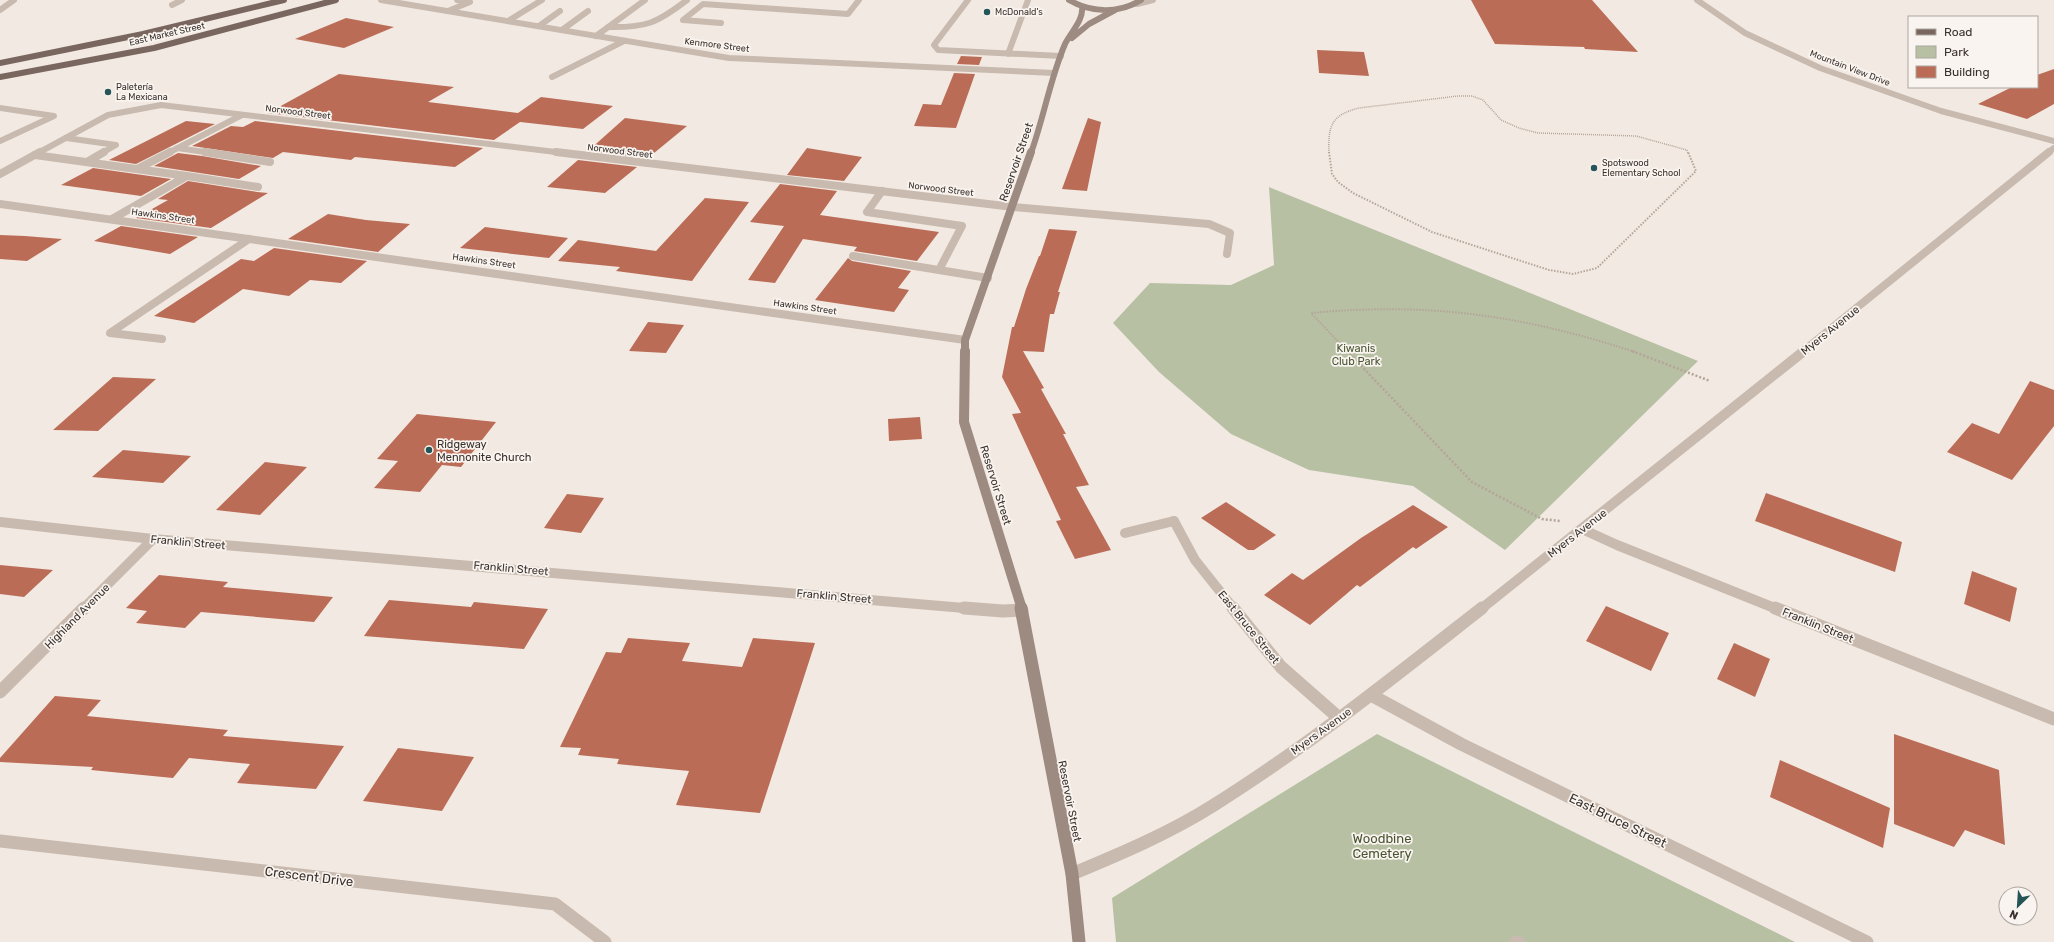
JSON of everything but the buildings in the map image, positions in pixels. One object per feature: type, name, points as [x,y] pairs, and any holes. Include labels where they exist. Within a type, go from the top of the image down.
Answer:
[{"type":"main road","name":"East Market Street","points":[[0,62],[101,44],[197,23],[284,0]]},
{"type":"main road","name":"East Market Street","points":[[0,77],[154,48],[336,0]]},
{"type":"main road","points":[[1069,0],[1082,6],[1118,8],[1139,2]]},
{"type":"main road","name":"Reservoir Street","points":[[1079,942],[1072,874],[1022,610],[964,422],[965,340],[1039,131],[1054,73],[1066,43],[1083,14],[1082,6]]},
{"type":"main road","name":"Reservoir Street","points":[[1066,43],[1089,24],[1118,8]]},
{"type":"street","points":[[0,10],[14,0]]},
{"type":"street","points":[[172,5],[182,0]]},
{"type":"street","name":"Kenmore Street","points":[[381,0],[729,58],[1054,73]]},
{"type":"street","points":[[396,3],[403,0]]},
{"type":"street","points":[[448,11],[470,2],[457,0]]},
{"type":"street","points":[[508,21],[542,0]]},
{"type":"street","points":[[596,36],[645,0]]},
{"type":"street","points":[[608,27],[638,28],[648,26],[658,22],[687,0]]},
{"type":"street","points":[[721,23],[682,20],[705,2],[848,14],[859,0]]},
{"type":"street","points":[[968,0],[934,45],[935,48],[943,52],[1061,56]]},
{"type":"street","points":[[1008,54],[1028,0]]},
{"type":"street","points":[[1139,2],[1153,0]]},
{"type":"street","name":"Mountain View Drive","points":[[1697,0],[1745,33],[1820,68],[1942,111],[2054,141]]},
{"type":"street","points":[[539,26],[560,11]]},
{"type":"street","points":[[562,30],[588,11]]},
{"type":"street","points":[[552,77],[624,40]]},
{"type":"street","name":"Norwood Street","points":[[0,174],[108,115],[161,105],[1013,206],[1209,224],[1230,233],[1227,254]]},
{"type":"street","points":[[0,108],[54,116],[0,141]]},
{"type":"street","points":[[136,169],[242,115]]},
{"type":"street","points":[[66,138],[116,145],[87,162]]},
{"type":"street","points":[[177,148],[270,162]]},
{"type":"street","name":"Myers Avenue","points":[[1072,874],[1124,853],[1213,806],[1371,695],[1585,527],[2054,148]]},
{"type":"street","points":[[35,155],[258,187]]},
{"type":"street","points":[[112,219],[187,176]]},
{"type":"street","points":[[882,191],[867,212],[962,226],[939,270]]},
{"type":"street","name":"Hawkins Street","points":[[0,204],[965,340]]},
{"type":"street","points":[[162,339],[110,334],[249,238]]},
{"type":"street","points":[[853,256],[988,278]]},
{"type":"street","name":"East Bruce Street","points":[[1124,533],[1174,521],[1195,560],[1281,667],[1339,718]]},
{"type":"street","name":"Franklin Street","points":[[0,522],[153,539],[1003,611],[1022,610]]},
{"type":"street","name":"Franklin Street","points":[[1585,527],[1624,548],[2054,719]]},
{"type":"street","name":"Highland Avenue","points":[[0,692],[153,539]]},
{"type":"street","name":"East Bruce Street","points":[[1371,695],[1461,744],[1867,942]]},
{"type":"street","name":"Crescent Drive","points":[[0,840],[555,904],[605,942]]},
{"type":"path","points":[[1458,96],[1472,96],[1483,100],[1501,120],[1518,128],[1538,133],[1636,136],[1687,150],[1696,171],[1597,268],[1573,274],[1549,270],[1432,232],[1353,193],[1338,182],[1332,174],[1327,142],[1330,127],[1344,112],[1359,108],[1458,96]]},
{"type":"path","points":[[1585,527],[1542,519],[1472,482],[1311,312],[1405,308],[1502,316],[1570,332],[1628,349],[1668,363],[1710,381]]},
{"type":"green space","name":"Kiwanis Club Park","points":[[1269,187],[1698,361],[1505,550],[1413,486],[1309,470],[1231,434],[1159,372],[1113,323],[1150,283],[1231,285],[1274,265]]},
{"type":"green space","name":"Woodbine Cemetery","points":[[1377,734],[1795,942],[1116,942],[1112,898]]},
{"type":"place","name":"McDonald's","points":[[987,12]]},
{"type":"place","name":"Paletería La Mexicana","points":[[108,92]]},
{"type":"place","name":"Spotswood Elementary School","points":[[1594,168]]},
{"type":"place","name":"Ridgeway Mennonite Church","points":[[429,450]]}]
